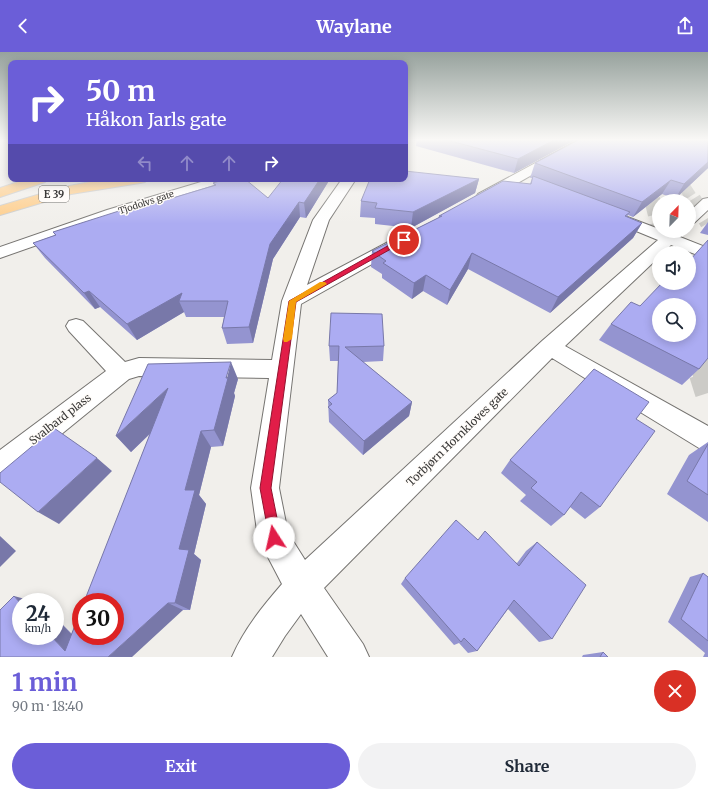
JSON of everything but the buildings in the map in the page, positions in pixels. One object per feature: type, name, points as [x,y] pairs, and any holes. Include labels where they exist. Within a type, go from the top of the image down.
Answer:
[{"type":"highway","name":"E 39","points":[[0,193],[31,182]]},
{"type":"highway","name":"E 39","points":[[97,182],[110,183]]},
{"type":"highway","name":"E 39","points":[[0,212],[69,190],[118,182]]},
{"type":"street","points":[[467,206],[537,167]]},
{"type":"street","points":[[516,179],[530,184]]},
{"type":"street","name":"Tjodolvs gate","points":[[0,253],[42,237],[152,200],[215,182]]},
{"type":"street","points":[[347,182],[321,220],[292,301],[266,488],[274,538],[302,586],[350,657]]},
{"type":"street","points":[[696,213],[708,202]]},
{"type":"street","points":[[596,210],[652,228]]},
{"type":"street","points":[[292,301],[411,236]]},
{"type":"street","name":"Torbjørn Hornkloves gate","points":[[251,657],[272,624],[302,586],[550,347],[670,238]]},
{"type":"street","points":[[679,238],[708,254]]},
{"type":"street","points":[[76,326],[121,372]]},
{"type":"street","points":[[550,347],[708,440]]},
{"type":"street","name":"Svalbard plass","points":[[0,467],[121,372],[139,367],[283,369]]},
{"type":"tunnel","points":[[645,167],[652,200]]},
{"type":"tunnel","points":[[672,167],[689,194]]},
{"type":"tunnel","points":[[696,204],[708,223]]},
{"type":"tunnel","points":[[693,342],[703,375]]},
{"type":"tunnel","points":[[702,374],[708,393]]},
{"type":"slow traffic","points":[[287,339],[292,301],[323,284]]},
{"type":"route","points":[[274,538],[266,488],[292,301],[404,240]]}]
